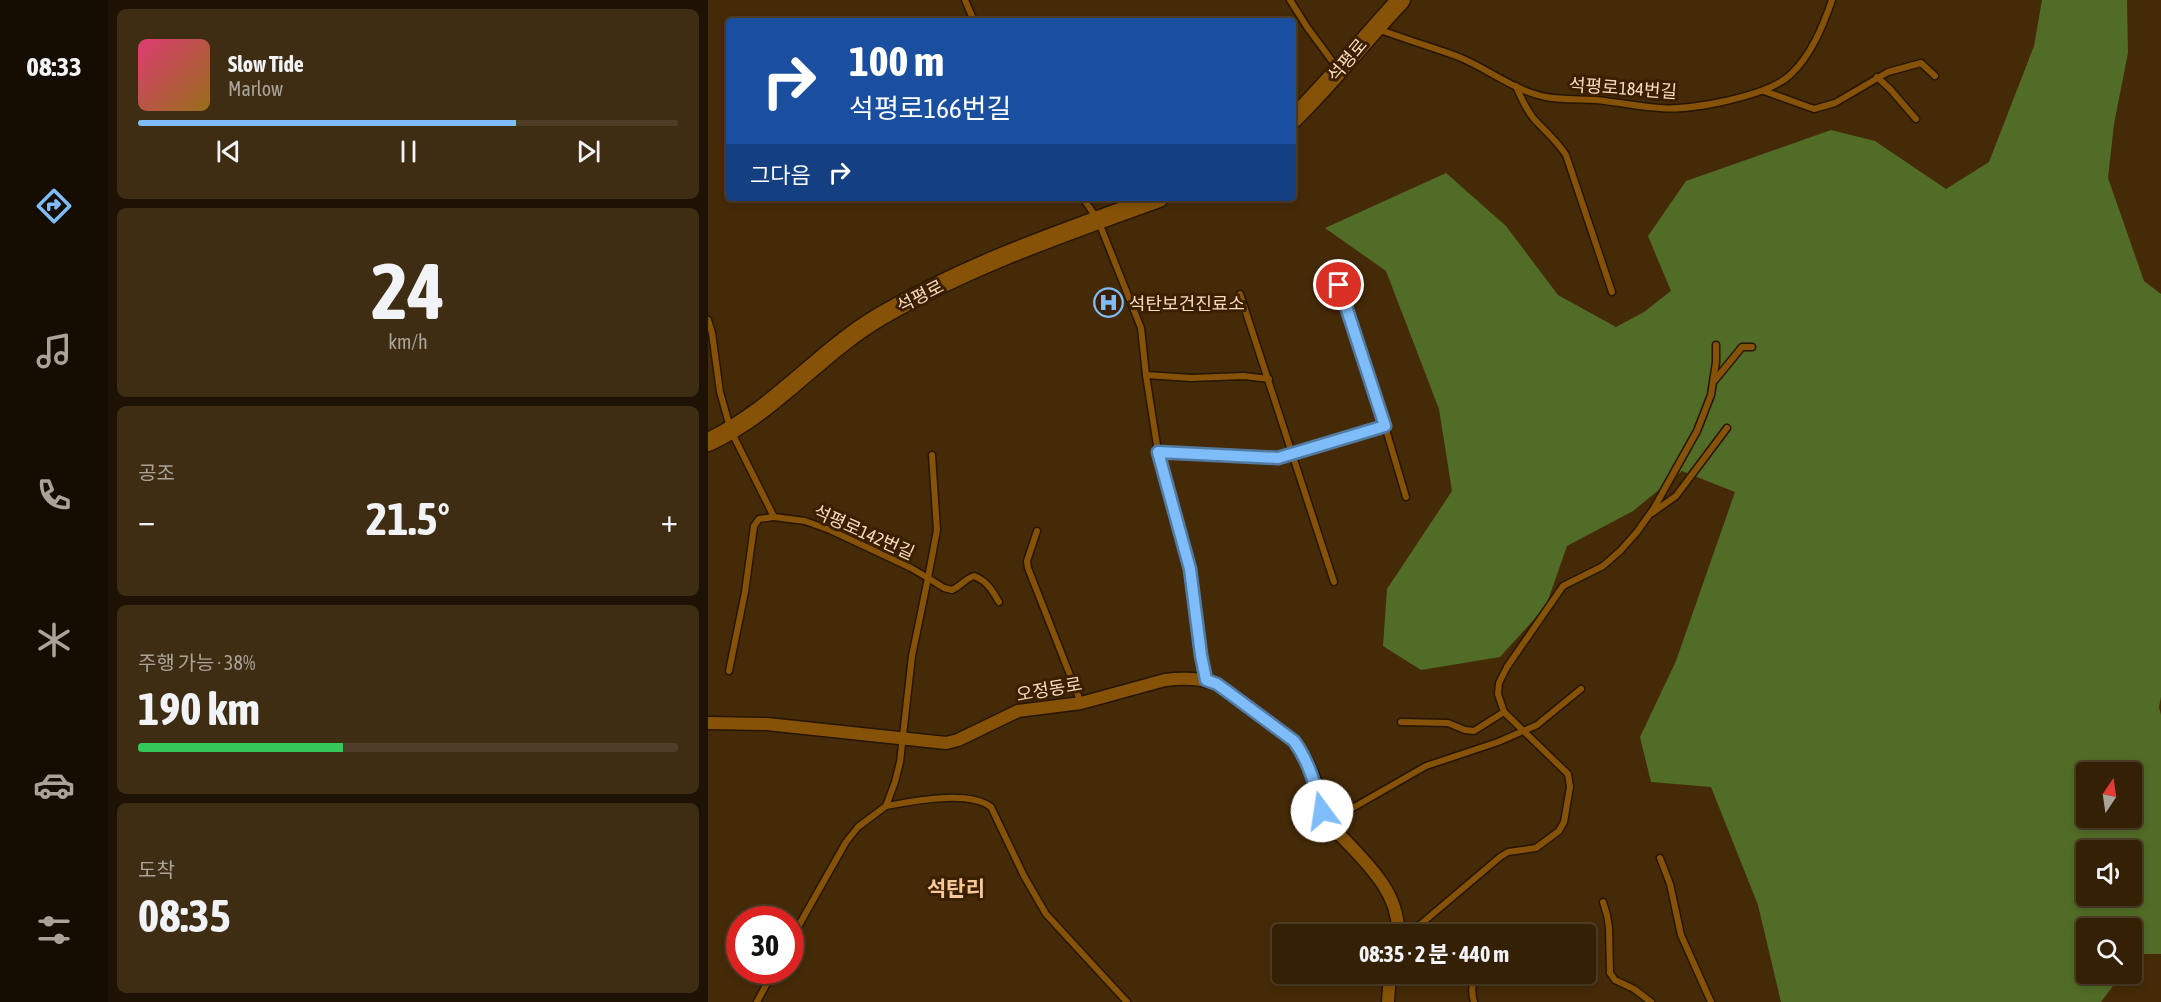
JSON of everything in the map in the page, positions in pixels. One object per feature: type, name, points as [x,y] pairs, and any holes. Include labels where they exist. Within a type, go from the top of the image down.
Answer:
[{"type":"street","name":"석평로","points":[[1296,116],[1313,100],[1374,27],[1401,0]]},
{"type":"street","name":"석평로","points":[[708,442],[731,431],[768,406],[852,335],[880,316],[998,259],[1151,201]]},
{"type":"street","name":"오정동로","points":[[708,723],[767,724],[946,743],[958,740],[1018,711],[1081,703],[1165,680],[1178,678],[1206,680],[1217,684],[1294,741],[1301,750],[1316,783],[1322,811],[1328,822],[1385,886],[1395,909],[1398,924]]},
{"type":"street","points":[[1388,1002],[1389,984]]},
{"type":"lane","points":[[965,0],[973,18]]},
{"type":"lane","points":[[1290,0],[1338,69]]},
{"type":"lane","name":"석평로184번길","points":[[1374,27],[1460,58],[1515,86],[1547,98],[1626,103],[1660,108],[1700,106],[1764,91],[1788,77],[1798,68],[1823,24],[1832,0]]},
{"type":"lane","points":[[1764,91],[1814,109],[1835,103],[1888,72],[1921,63],[1935,76]]},
{"type":"lane","points":[[1877,77],[1890,88],[1916,119]]},
{"type":"lane","points":[[1515,86],[1524,106],[1559,144],[1566,155],[1612,292]]},
{"type":"lane","points":[[1085,201],[1098,220],[1141,328],[1158,452],[1190,569],[1206,680]]},
{"type":"lane","points":[[1339,285],[1406,497]]},
{"type":"lane","points":[[1240,294],[1335,582]]},
{"type":"lane","points":[[708,320],[712,333],[720,392],[731,431],[774,517],[759,519],[754,525],[745,592],[729,671]]},
{"type":"lane","points":[[1523,731],[1504,712],[1498,694],[1499,682],[1563,586],[1603,566],[1620,551],[1649,515],[1697,431],[1715,381],[1716,345]]},
{"type":"lane","points":[[1715,381],[1742,347],[1752,347]]},
{"type":"lane","points":[[1146,375],[1191,378],[1244,376],[1269,379]]},
{"type":"lane","points":[[1158,452],[1278,458],[1385,426]]},
{"type":"lane","points":[[1649,515],[1676,496],[1726,428]]},
{"type":"lane","points":[[928,578],[937,530],[932,455]]},
{"type":"lane","name":"석평로142번길","points":[[774,517],[805,521],[830,530],[911,568],[952,591],[960,587],[967,578],[974,576],[982,579],[999,602]]},
{"type":"lane","points":[[1037,531],[1027,561],[1028,568],[1081,703]]},
{"type":"lane","name":"석평로142번길","points":[[886,806],[900,762],[912,656],[928,578]]},
{"type":"lane","points":[[1328,822],[1426,766],[1498,742],[1537,725],[1581,689]]},
{"type":"lane","points":[[1401,722],[1440,722],[1474,731],[1504,712]]},
{"type":"lane","name":"오정동로","points":[[1421,924],[1500,857],[1508,852],[1526,850],[1545,843],[1559,831],[1564,822],[1570,787],[1568,774],[1523,731]]},
{"type":"lane","points":[[804,916],[846,842],[858,827],[886,806],[962,798],[973,799],[991,807],[1024,876],[1046,914],[1127,1002]]},
{"type":"lane","points":[[1660,858],[1670,884],[1681,935],[1711,1002]]},
{"type":"lane","points":[[1603,902],[1609,928],[1610,973],[1615,980],[1634,989],[1651,1002]]},
{"type":"lane","points":[[757,1002],[767,984]]},
{"type":"lane","points":[[1473,984],[1474,1002]]},
{"type":"green space","points":[[2042,0],[2127,0],[2128,53],[2114,124],[2108,178],[2144,281],[2161,294],[2161,697],[2159,707],[2161,715],[2161,954],[2142,954],[2142,918],[2076,918],[2076,984],[2114,984],[2101,1002],[1781,1002],[1758,905],[1711,787],[1651,782],[1640,737],[1676,661],[1735,492],[1682,471],[1633,511],[1567,546],[1546,606],[1500,657],[1421,670],[1383,646],[1387,589],[1452,491],[1439,409],[1386,271],[1325,228],[1446,173],[1506,226],[1558,295],[1616,327],[1644,312],[1671,291],[1648,236],[1686,181],[1831,130],[1875,141],[1946,189],[1989,162],[2034,46]]},
{"type":"place","name":"석탄보건진료소","points":[[1108,303]]},
{"type":"district","name":"석탄리","points":[[956,888]]},
{"type":"route","points":[[1322,811],[1316,783],[1301,750],[1294,741],[1217,684],[1206,680],[1190,569],[1158,452],[1278,458],[1385,426],[1339,285]]}]
